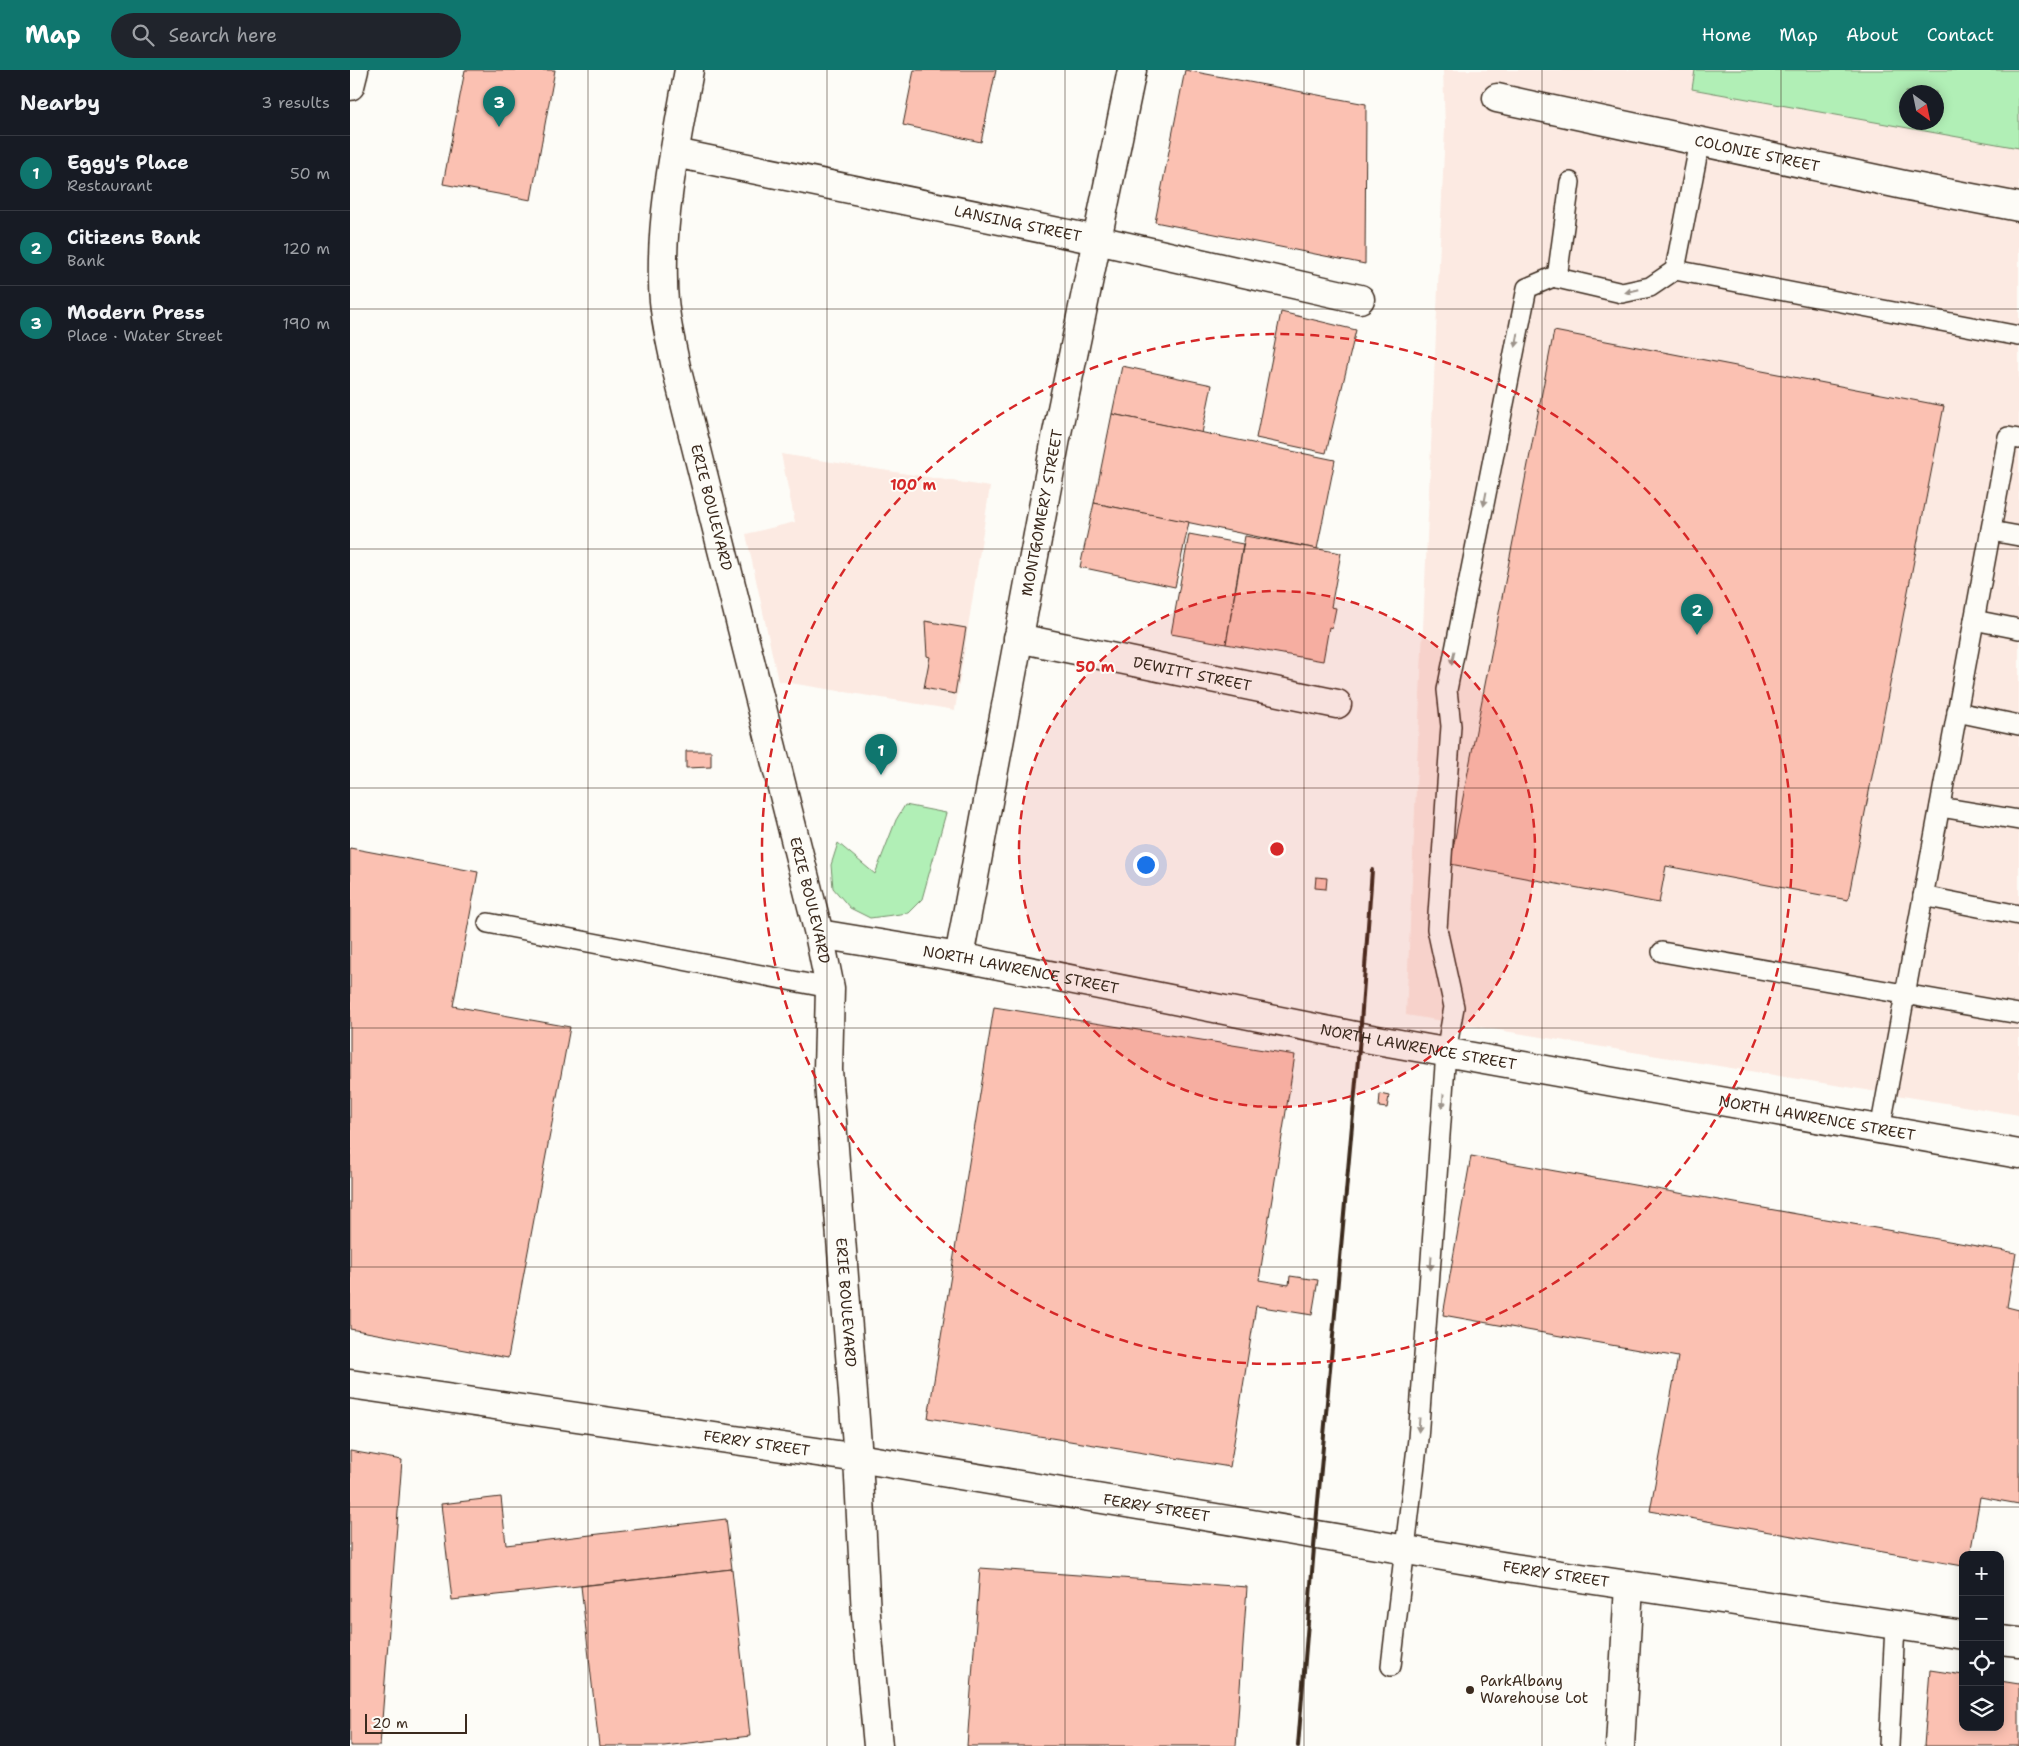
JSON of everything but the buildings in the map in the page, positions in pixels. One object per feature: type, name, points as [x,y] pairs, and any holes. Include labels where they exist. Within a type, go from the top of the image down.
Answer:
[{"type":"street","points":[[350,86],[354,70]]},
{"type":"street","name":"ERIE BOULEVARD","points":[[689,70],[663,234],[663,282],[666,320],[819,934],[830,988],[828,1070],[858,1458],[866,1615],[878,1746]]},
{"type":"street","name":"MONTGOMERY STREET","points":[[959,956],[1018,638],[1096,240],[1132,70]]},
{"type":"street","name":"COLONIE STREET","points":[[1497,98],[1894,183],[2019,207]]},
{"type":"street","name":"LANSING STREET","points":[[675,153],[1096,240],[1360,299]]},
{"type":"street","name":"DEWITT STREET","points":[[1018,638],[1337,704]]},
{"type":"street","name":"NORTH LAWRENCE STREET","points":[[819,934],[959,956],[1360,1037],[2019,1154]]},
{"type":"street","name":"FERRY STREET","points":[[350,1384],[858,1458],[1404,1550],[1959,1634]]},
{"type":"street","points":[[1620,1746],[1629,1585]]},
{"type":"street","points":[[2004,1640],[2019,1642]]},
{"type":"lane","points":[[1392,1666],[1418,1439],[1446,1052],[1454,1007],[1437,929],[1451,726],[1447,690],[1527,288],[1553,276],[1622,293],[1650,287],[1675,270],[1700,141]]},
{"type":"lane","points":[[1558,278],[1570,182]]},
{"type":"lane","points":[[1675,270],[2019,336]]},
{"type":"lane","points":[[1880,1130],[2008,437],[2019,439]]},
{"type":"lane","points":[[1991,531],[2019,536]]},
{"type":"lane","points":[[1974,620],[2019,629]]},
{"type":"lane","points":[[1957,712],[2019,724]]},
{"type":"lane","points":[[1940,807],[2019,820]]},
{"type":"lane","points":[[1923,896],[2019,916]]},
{"type":"lane","points":[[488,922],[830,988]]},
{"type":"lane","points":[[1662,952],[2019,1014]]},
{"type":"lane","points":[[1889,1746],[1895,1626]]},
{"type":"shaded area","points":[[1443,70],[1695,70],[1692,89],[1899,126],[1899,130],[1919,130],[2019,148],[2019,1115],[1406,1015],[1445,128]]},
{"type":"shaded area","points":[[781,454],[990,487],[955,710],[778,681],[746,534],[795,522]]},
{"type":"green space","points":[[1695,70],[2019,70],[2019,148],[1919,130],[1944,130],[1944,85],[1899,85],[1899,126],[1692,89]]},
{"type":"green space","points":[[905,805],[946,813],[922,899],[908,913],[870,918],[850,908],[833,888],[831,865],[838,843],[875,874],[896,820]]},
{"type":"railway","points":[[1298,1746],[1360,1037],[1372,870]]},
{"type":"place","name":"Modern Press","points":[[499,127]]},
{"type":"place","name":"Citizens Bank","points":[[1697,635]]},
{"type":"place","name":"Eggy's Place","points":[[881,775]]},
{"type":"place","name":"ParkAlbany Warehouse Lot","points":[[1470,1690]]}]
